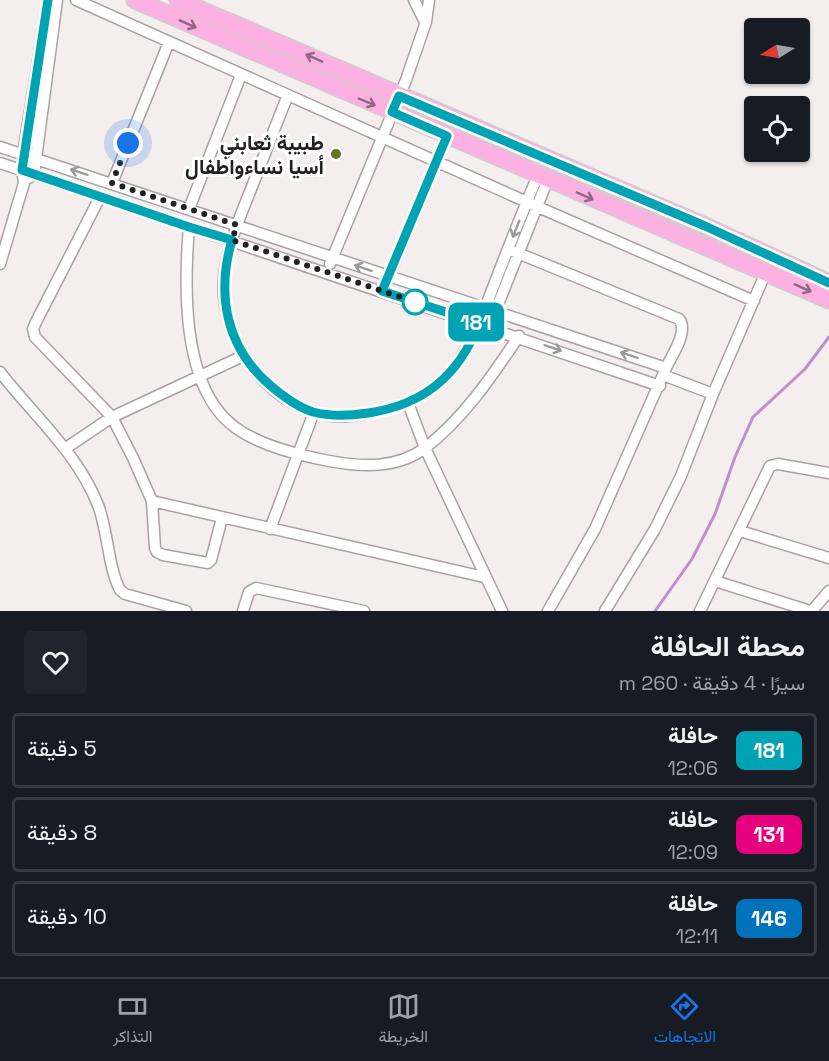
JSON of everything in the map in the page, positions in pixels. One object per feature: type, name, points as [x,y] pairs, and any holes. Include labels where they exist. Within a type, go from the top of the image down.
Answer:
[{"type":"highway","points":[[135,0],[829,300]]},
{"type":"highway","points":[[178,0],[705,226],[829,284]]},
{"type":"street","points":[[0,264],[24,183],[22,170],[24,154],[48,0]]},
{"type":"street","points":[[24,183],[34,174],[57,0]]},
{"type":"street","points":[[76,0],[754,301]]},
{"type":"street","points":[[414,0],[426,22]]},
{"type":"street","points":[[327,272],[399,96],[426,22],[429,0]]},
{"type":"street","points":[[112,183],[169,42]]},
{"type":"street","points":[[189,209],[241,75]]},
{"type":"street","points":[[288,95],[232,240],[224,279],[225,299],[236,343],[243,356],[265,381],[282,395],[297,406],[314,412],[334,416],[352,416],[408,403],[432,389],[451,371],[473,338],[479,323],[490,310],[520,253],[538,207],[543,177]]},
{"type":"street","points":[[382,291],[447,136]]},
{"type":"street","points":[[0,147],[490,310],[713,394]]},
{"type":"street","points":[[0,163],[519,336],[663,376]]},
{"type":"street","points":[[490,310],[508,249],[527,201],[543,177]]},
{"type":"street","points":[[100,196],[33,332],[39,342],[112,417],[130,450],[152,501],[155,548],[158,552],[163,555],[208,563],[211,560],[222,518]]},
{"type":"street","points":[[189,227],[186,256],[186,303],[199,376],[223,416],[235,427],[263,442],[348,465],[393,463],[408,458],[425,448],[453,422],[478,394],[519,336]]},
{"type":"street","points":[[508,249],[680,319],[683,330],[595,529],[548,611]]},
{"type":"street","points":[[605,611],[655,529],[681,476],[713,394],[766,272]]},
{"type":"street","points":[[66,448],[112,417],[243,356]]},
{"type":"street","points":[[0,372],[66,448],[98,505],[120,590],[125,594],[186,611]]},
{"type":"street","points":[[408,403],[425,448],[502,611]]},
{"type":"street","points":[[270,529],[314,412]]},
{"type":"street","points":[[700,611],[770,466],[778,464],[829,473]]},
{"type":"street","points":[[152,501],[484,577]]},
{"type":"street","points":[[740,531],[829,558]]},
{"type":"street","points":[[715,581],[811,611],[829,591]]},
{"type":"street","points":[[243,611],[249,592],[256,588],[364,611]]},
{"type":"waterway","points":[[655,611],[692,559],[715,514],[735,457],[753,417],[805,369],[829,337]]},
{"type":"bus line","name":"181","points":[[48,0],[22,170],[232,240],[224,279],[225,299],[236,343],[243,356],[265,381],[297,406],[334,416],[352,416],[392,408],[417,399],[432,389],[451,371],[464,354],[479,323],[382,291],[447,136],[392,112],[399,96],[705,226],[829,283]]},
{"type":"place","name":"طبيبة ثعابني أسيا نساءواطفال","points":[[336,154]]},
{"type":"route","points":[[128,143],[112,183],[237,225],[232,240],[415,302]]}]
